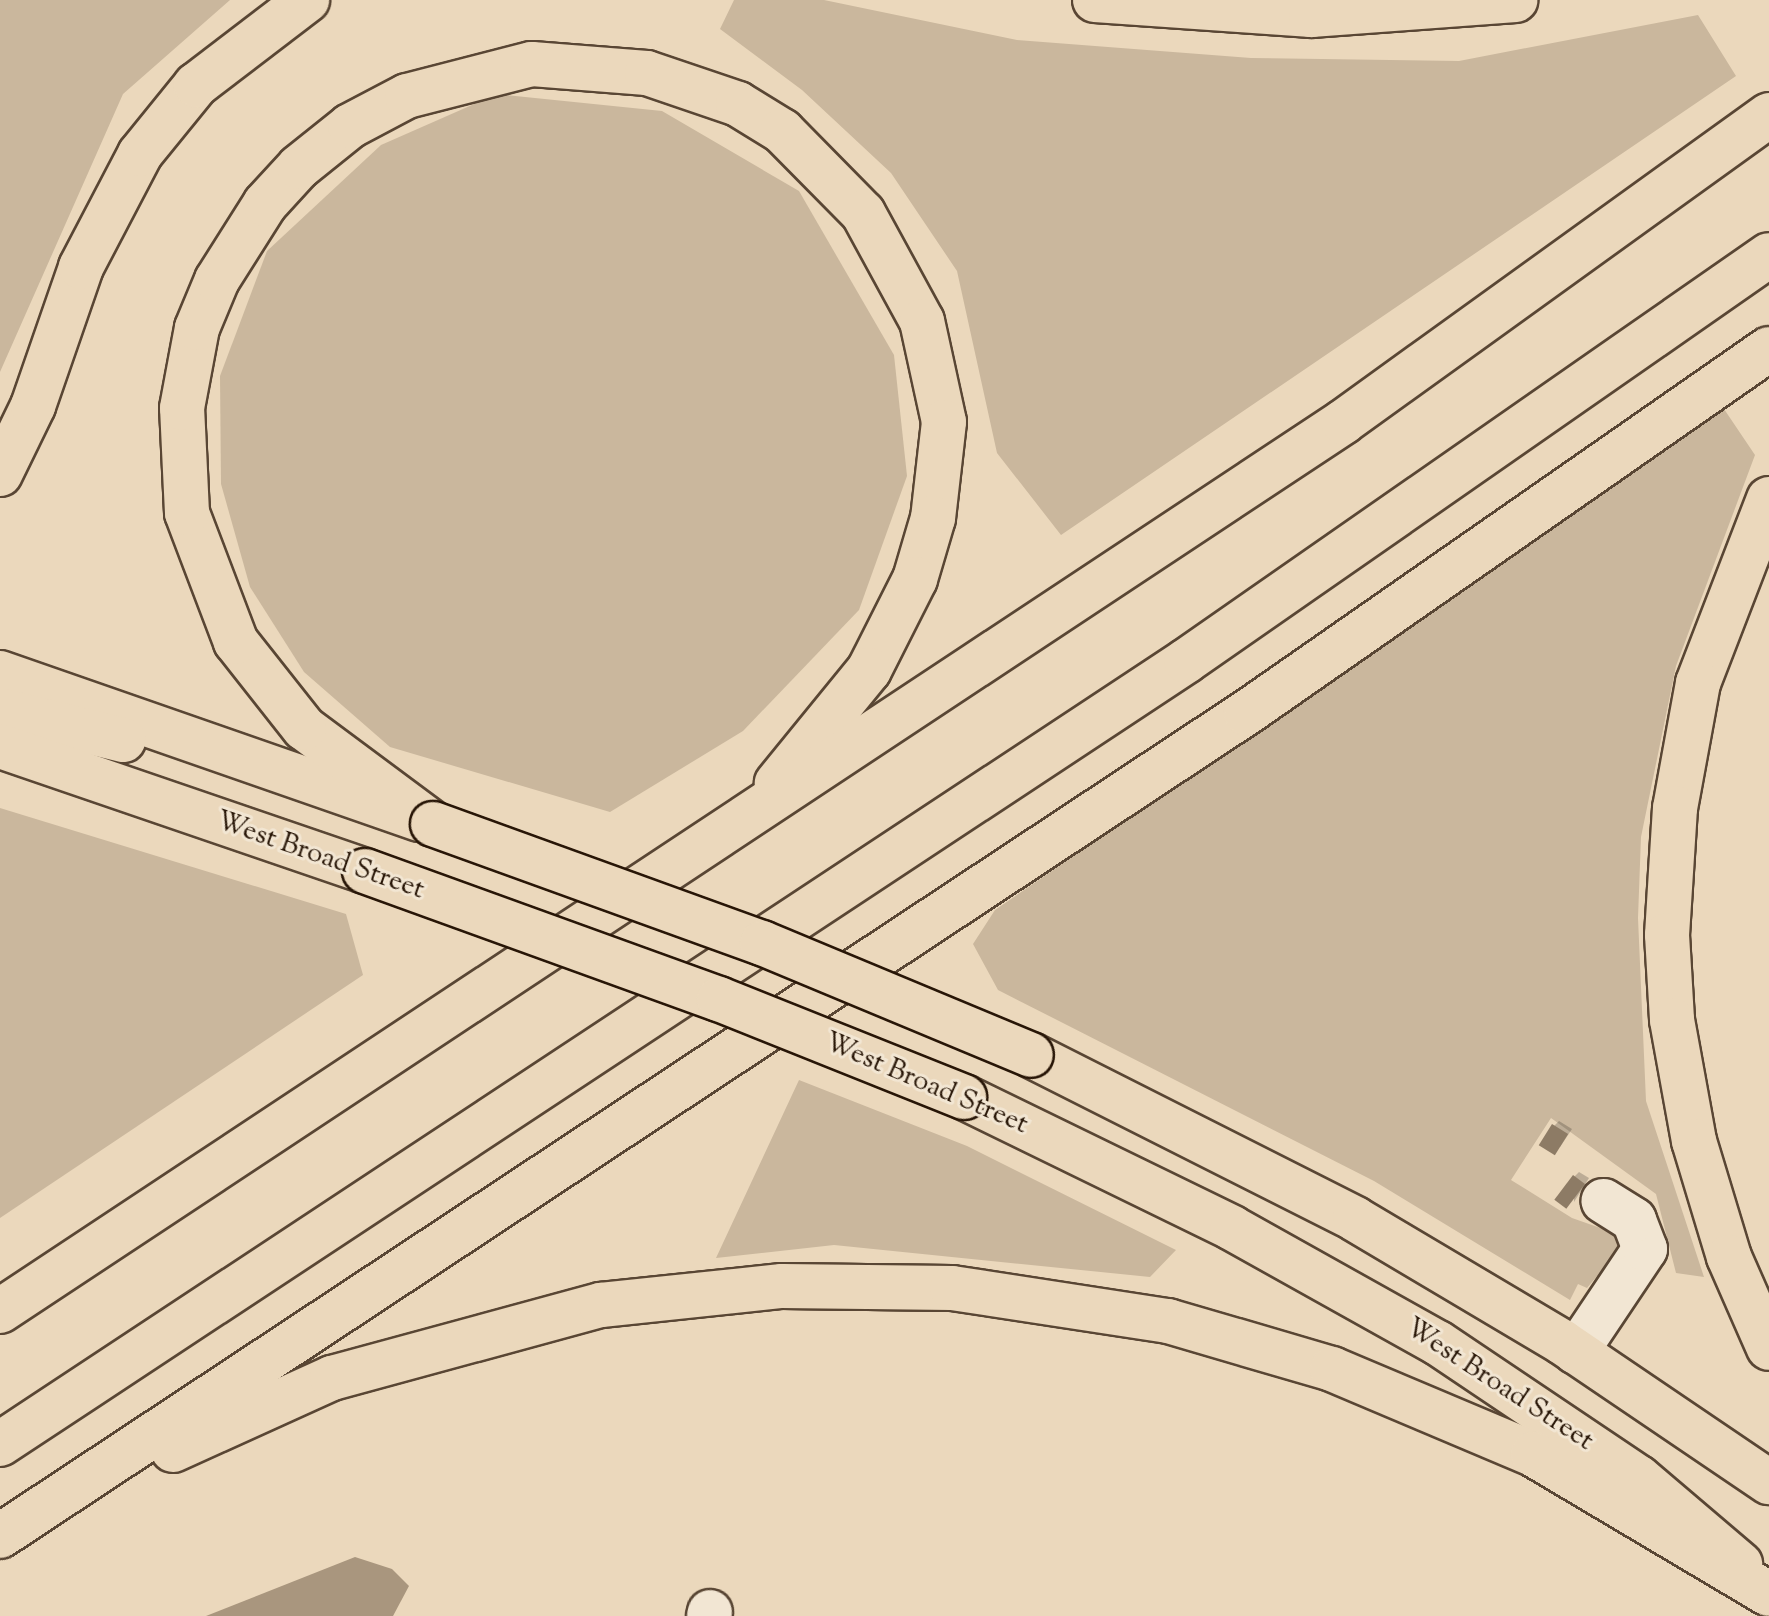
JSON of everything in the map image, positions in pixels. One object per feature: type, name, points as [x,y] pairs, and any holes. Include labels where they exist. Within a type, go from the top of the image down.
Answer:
[{"type":"main road","points":[[0,474],[33,406],[81,267],[140,154],[196,85],[307,0]]},
{"type":"main road","points":[[1095,0],[1311,15],[1515,0]]},
{"type":"main road","points":[[433,824],[304,728],[236,642],[187,513],[182,408],[189,360],[238,241],[299,167],[350,126],[462,77],[565,63],[625,68],[696,87],[782,131],[824,167],[873,226],[933,355],[944,422],[940,483],[915,579],[869,670],[749,817]]},
{"type":"main road","points":[[0,1311],[1343,422],[1769,115]]},
{"type":"main road","points":[[0,1444],[1186,661],[1769,255]]},
{"type":"main road","points":[[0,1536],[1259,704],[1769,349]]},
{"type":"main road","points":[[1769,499],[1698,683],[1675,808],[1667,935],[1672,1020],[1694,1141],[1729,1257],[1769,1348]]},
{"type":"main road","points":[[0,673],[762,943],[1031,1055],[1249,1160],[1576,1352],[1769,1482]]},
{"type":"main road","points":[[0,710],[286,773]]},
{"type":"main road","name":"West Broad Street","points":[[0,746],[365,871],[964,1097],[1219,1221],[1438,1343],[1639,1478],[1769,1591]]},
{"type":"main road","points":[[0,1547],[224,1425],[332,1378],[433,1347],[601,1305],[874,1283],[1079,1303],[1332,1369],[1533,1454],[1769,1591]]},
{"type":"lane","points":[[1576,1352],[1645,1249],[1634,1220],[1603,1201]]},
{"type":"shaded area","points":[[0,0],[230,0],[123,94],[0,372]]},
{"type":"shaded area","points":[[734,0],[824,0],[1017,40],[1251,58],[1459,61],[1698,15],[1736,76],[1061,535],[997,453],[957,271],[891,173],[802,90],[720,29]]},
{"type":"shaded area","points":[[497,94],[662,111],[799,191],[894,355],[907,476],[859,610],[743,731],[610,812],[390,747],[304,672],[250,587],[221,484],[220,376],[267,251],[381,145]]},
{"type":"shaded area","points":[[1724,409],[1755,455],[1676,666],[1641,837],[1638,918],[1646,1101],[1704,1277],[1676,1273],[1656,1194],[1551,1118],[1511,1180],[1572,1218],[1626,1237],[1603,1284],[1597,1276],[1587,1288],[1578,1284],[1570,1300],[1374,1181],[998,990],[973,944],[995,910]]},
{"type":"shaded area","points":[[0,808],[346,914],[363,975],[0,1218]]},
{"type":"shaded area","points":[[799,1080],[967,1146],[1176,1250],[1150,1277],[834,1245],[716,1258]]},
{"type":"shaded area","points":[[355,1557],[392,1569],[409,1586],[393,1616],[206,1616]]},
{"type":"building","points":[[1552,1124],[1568,1134],[1555,1155],[1539,1145]]},
{"type":"building","points":[[1573,1175],[1585,1184],[1566,1209],[1554,1200]]}]
